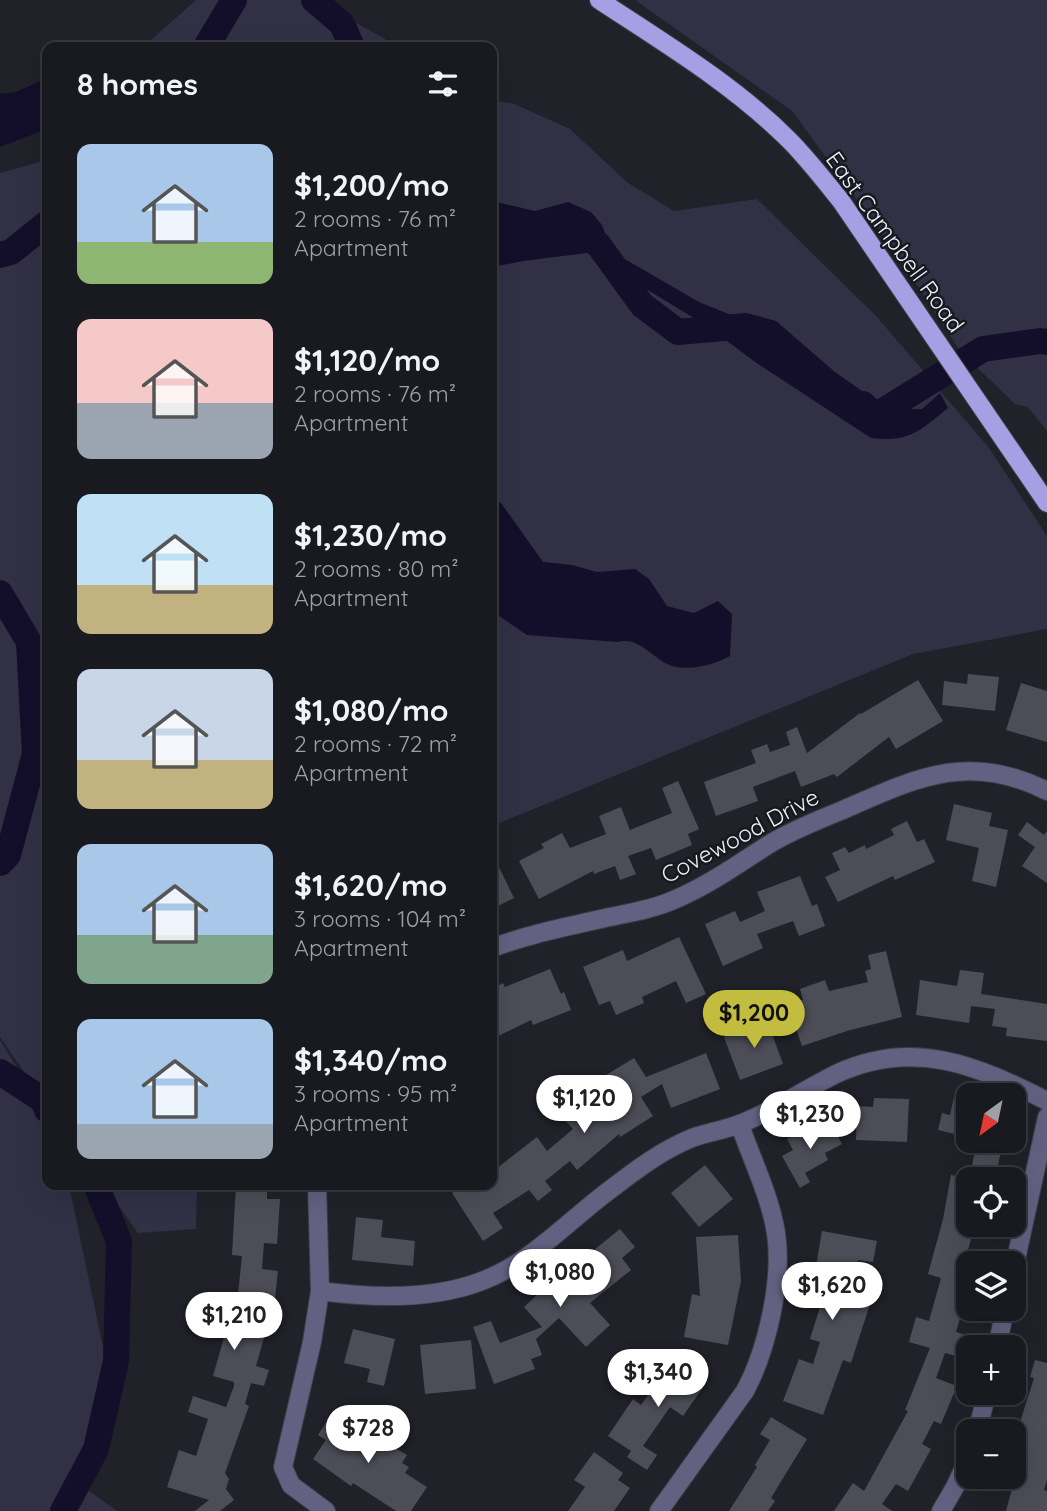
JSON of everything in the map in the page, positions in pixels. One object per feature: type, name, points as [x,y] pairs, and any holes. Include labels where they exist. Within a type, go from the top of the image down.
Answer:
[{"type":"main road","name":"East Campbell Road","points":[[599,0],[722,83],[789,140],[841,201],[1046,502]]},
{"type":"street","name":"Covewood Drive","points":[[497,946],[526,935],[649,909],[676,899],[781,838],[882,792],[925,776],[965,770],[999,773],[1026,780],[1047,791]]},
{"type":"street","points":[[320,1291],[350,1295],[401,1295],[447,1290],[482,1281],[512,1267],[664,1152],[693,1138],[740,1125],[835,1075],[874,1060],[893,1057],[934,1058],[965,1065],[1001,1078],[1047,1101]]},
{"type":"street","points":[[1018,1251],[1047,1117]]},
{"type":"street","points":[[659,1511],[745,1391],[754,1374],[765,1340],[776,1279],[776,1233],[740,1125]]},
{"type":"street","points":[[317,1190],[320,1291],[312,1342],[283,1467],[291,1485],[326,1511]]},
{"type":"street","points":[[941,1511],[956,1485]]},
{"type":"shaded area","points":[[196,0],[315,0],[388,42],[149,42]]},
{"type":"shaded area","points":[[635,0],[1047,0],[1047,431],[1028,407],[1015,404],[960,351],[892,247],[792,111]]},
{"type":"shaded area","points":[[42,80],[42,131],[0,147],[0,94],[16,92]]},
{"type":"shaded area","points":[[497,102],[512,103],[570,129],[628,183],[674,211],[757,199],[877,317],[989,448],[1047,536],[1047,629],[913,654],[497,824]]},
{"type":"shaded area","points":[[42,161],[42,1098],[0,1037],[0,173]]},
{"type":"shaded area","points":[[497,202],[535,211],[568,202],[591,212],[602,225],[610,246],[623,258],[699,302],[741,319],[754,315],[776,321],[835,372],[882,405],[922,409],[940,393],[948,408],[913,434],[895,439],[871,438],[755,362],[707,326],[587,253],[497,266]]},
{"type":"shaded area","points":[[497,501],[501,503],[543,562],[572,565],[597,572],[635,569],[649,579],[667,606],[694,613],[718,601],[732,614],[730,656],[702,666],[687,668],[665,663],[633,642],[527,635],[497,614]]},
{"type":"shaded area","points":[[0,1040],[42,1110],[42,1190],[70,1190],[117,1414],[79,1484],[117,1511],[0,1511]]},
{"type":"shaded area","points":[[108,1190],[197,1190],[196,1229],[138,1233]]},
{"type":"building","points":[[968,674],[999,677],[995,711],[942,705],[944,681],[967,684]]},
{"type":"building","points":[[918,680],[943,721],[896,749],[889,737],[837,777],[834,774],[801,787],[795,771],[753,787],[758,801],[716,816],[704,782],[756,763],[751,750],[767,744],[770,752],[790,745],[786,732],[797,727],[807,753],[860,713]]},
{"type":"building","points":[[1021,683],[1047,691],[1047,742],[1006,730]]},
{"type":"building","points":[[678,781],[699,829],[688,834],[692,845],[656,860],[651,848],[628,856],[636,874],[620,880],[615,866],[594,874],[593,871],[539,899],[519,861],[544,848],[541,844],[562,833],[570,848],[606,834],[599,816],[621,807],[630,830],[672,813],[662,788]]},
{"type":"building","points":[[954,804],[992,813],[989,826],[1008,830],[996,887],[972,881],[979,848],[946,840]]},
{"type":"building","points":[[907,821],[917,842],[924,839],[935,862],[895,880],[893,876],[838,902],[825,877],[840,870],[832,853],[845,847],[849,853],[865,845],[866,849],[894,835],[891,829]]},
{"type":"building","points":[[1027,822],[1044,835],[1047,831],[1047,883],[1022,866],[1035,847],[1018,835]]},
{"type":"building","points":[[497,863],[514,898],[497,906]]},
{"type":"building","points":[[800,876],[812,906],[817,904],[825,926],[799,936],[793,921],[757,934],[763,948],[723,966],[705,924],[735,911],[740,922],[765,911],[757,892]]},
{"type":"building","points":[[679,937],[706,994],[686,1003],[676,981],[642,997],[644,1003],[616,1015],[610,1001],[599,1005],[583,967],[623,950],[627,961]]},
{"type":"building","points":[[886,951],[902,1017],[802,1046],[788,1005],[803,1000],[800,989],[825,980],[829,991],[868,982],[865,971],[871,969],[868,955]]},
{"type":"building","points":[[550,969],[571,1010],[533,1025],[531,1020],[497,1037],[497,986],[503,983],[505,987]]},
{"type":"building","points":[[960,970],[984,973],[981,994],[1047,1004],[1047,1041],[1006,1036],[1007,1028],[992,1026],[995,1009],[971,1006],[969,1023],[916,1015],[920,980],[957,986]]},
{"type":"building","points":[[767,1020],[783,1064],[740,1080],[724,1037]]},
{"type":"building","points":[[706,1053],[720,1089],[671,1108],[662,1084],[641,1097],[653,1116],[620,1137],[619,1134],[577,1170],[570,1161],[545,1181],[552,1190],[538,1201],[529,1190],[493,1213],[503,1228],[483,1241],[452,1193],[456,1190],[497,1190],[497,1168],[537,1137],[547,1151],[573,1129],[561,1116],[591,1090],[588,1086],[634,1058],[646,1077]]},
{"type":"building","points":[[956,1097],[956,1134],[938,1130],[942,1113],[950,1115]]},
{"type":"building","points":[[874,1098],[909,1099],[907,1142],[856,1140],[857,1106],[873,1107]]},
{"type":"building","points":[[820,1121],[826,1133],[834,1129],[842,1144],[825,1153],[828,1160],[805,1173],[810,1182],[800,1188],[782,1156],[793,1150],[787,1139]]},
{"type":"building","points":[[975,1153],[1001,1153],[998,1167],[972,1167]]},
{"type":"building","points":[[705,1165],[733,1199],[699,1227],[671,1193]]},
{"type":"building","points":[[951,1175],[956,1176],[956,1237],[971,1239],[968,1251],[956,1251],[956,1321],[959,1321],[956,1332],[966,1335],[956,1335],[956,1356],[945,1353],[936,1378],[956,1386],[956,1388],[941,1424],[934,1421],[922,1444],[931,1449],[908,1491],[896,1484],[882,1504],[892,1511],[834,1511],[853,1483],[864,1491],[908,1411],[905,1410],[930,1348],[909,1342],[916,1317],[929,1321],[941,1278],[928,1274],[943,1219]]},
{"type":"building","points":[[236,1190],[267,1190],[267,1199],[280,1199],[277,1244],[264,1243],[262,1269],[278,1271],[274,1307],[264,1306],[261,1333],[265,1334],[256,1366],[269,1370],[264,1386],[251,1383],[245,1404],[249,1406],[225,1473],[229,1479],[226,1489],[234,1500],[220,1511],[195,1511],[209,1500],[167,1487],[179,1450],[196,1456],[208,1419],[188,1412],[193,1396],[226,1407],[234,1386],[234,1382],[213,1376],[229,1320],[218,1319],[220,1302],[237,1304],[242,1256],[232,1255]]},
{"type":"building","points":[[356,1217],[383,1220],[381,1237],[415,1241],[413,1266],[352,1260]]},
{"type":"building","points":[[620,1229],[635,1247],[622,1258],[631,1270],[590,1303],[610,1325],[586,1347],[559,1318],[536,1339],[542,1355],[531,1359],[535,1369],[494,1384],[473,1327],[491,1321],[500,1343],[542,1327],[524,1307],[566,1268],[569,1270]]},
{"type":"building","points":[[822,1231],[877,1241],[873,1262],[858,1260],[850,1301],[869,1307],[851,1363],[843,1360],[823,1415],[783,1401],[799,1359],[813,1364],[820,1342],[810,1339],[820,1307],[833,1311],[841,1283],[814,1278]]},
{"type":"building","points":[[738,1235],[741,1281],[728,1345],[684,1337],[692,1294],[700,1296],[696,1237]]},
{"type":"building","points":[[353,1329],[395,1339],[384,1386],[367,1382],[370,1369],[344,1363]]},
{"type":"building","points":[[471,1340],[476,1389],[425,1394],[420,1345]]},
{"type":"building","points":[[687,1354],[703,1365],[696,1376],[706,1383],[683,1416],[670,1407],[643,1446],[657,1455],[647,1470],[627,1457],[631,1451],[608,1436],[633,1399],[641,1405],[670,1364],[677,1369]]},
{"type":"building","points":[[1035,1360],[1047,1363],[1047,1480],[1044,1490],[1047,1491],[1047,1511],[1006,1511],[1012,1489],[1026,1489],[1026,1419],[1021,1419],[1034,1378],[1030,1377]]},
{"type":"building","points":[[332,1413],[388,1451],[392,1446],[407,1455],[402,1463],[409,1467],[405,1473],[427,1487],[411,1511],[396,1511],[353,1483],[351,1486],[313,1459],[326,1440],[318,1435]]},
{"type":"building","points":[[771,1417],[807,1439],[771,1498],[775,1501],[768,1511],[729,1511],[757,1467],[755,1465],[770,1440],[760,1434]]},
{"type":"building","points":[[594,1452],[623,1473],[618,1480],[630,1488],[614,1511],[568,1511],[585,1487],[574,1480]]},
{"type":"waterway","points":[[209,42],[234,0]]},
{"type":"waterway","points":[[314,0],[342,24],[350,42]]},
{"type":"waterway","points":[[0,255],[11,252],[42,227]]},
{"type":"waterway","points":[[598,244],[642,305],[678,332],[746,326]]},
{"type":"waterway","points":[[863,404],[875,416],[983,349],[1047,342]]},
{"type":"waterway","points":[[0,593],[29,642],[35,754],[8,855],[0,863]]},
{"type":"waterway","points":[[0,1072],[42,1099]]},
{"type":"waterway","points":[[63,1511],[96,1449],[116,1361],[119,1241],[98,1190]]}]
